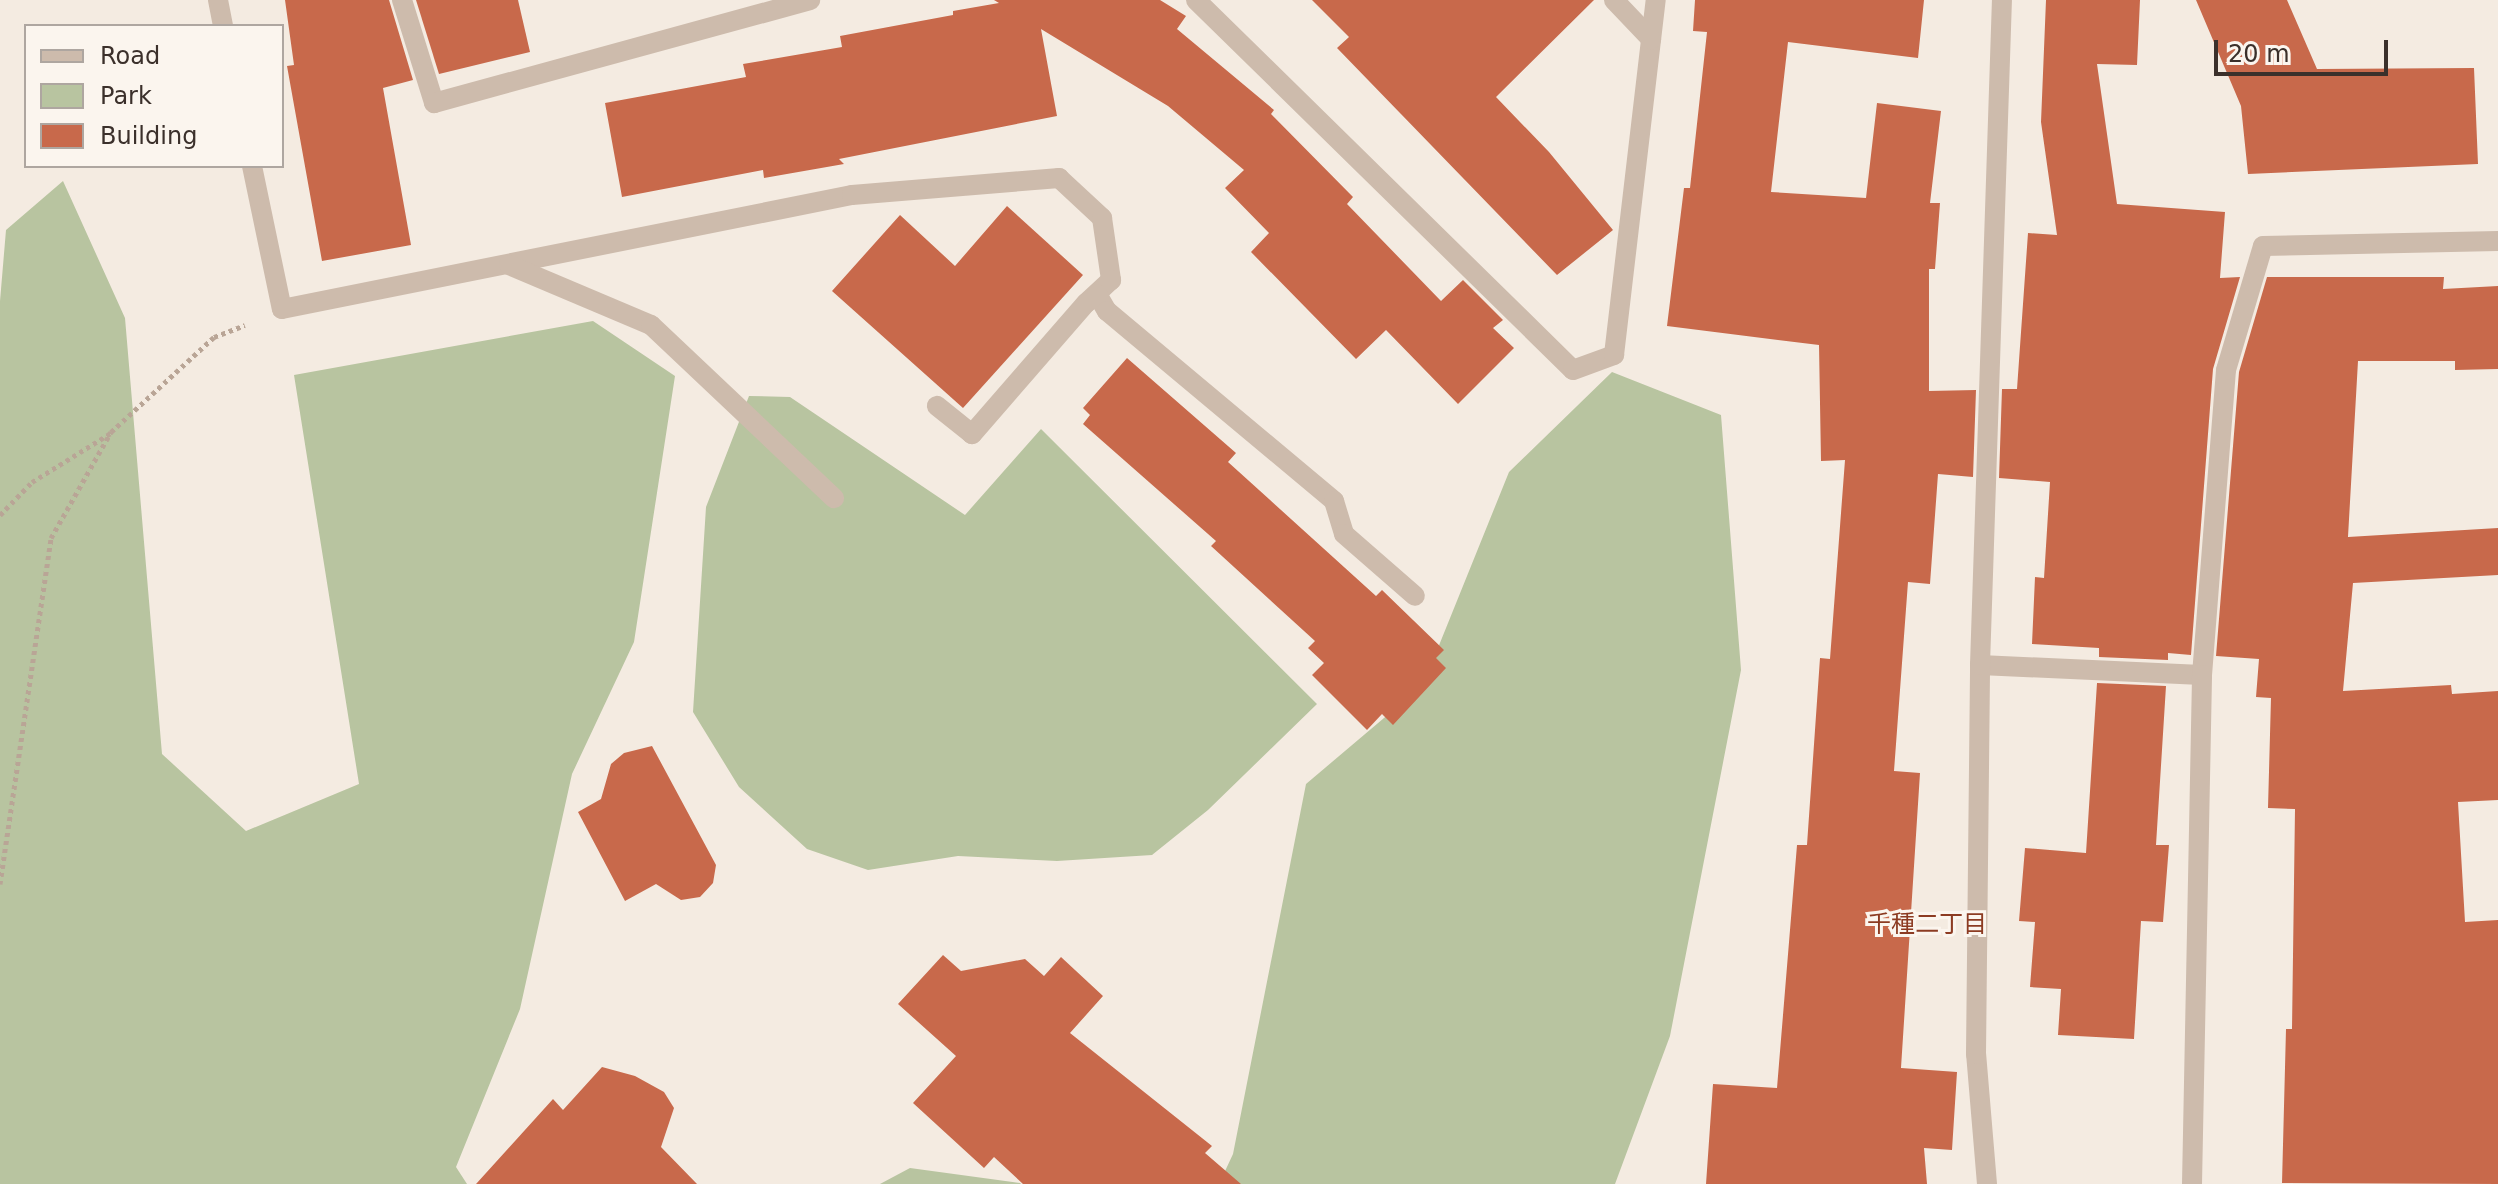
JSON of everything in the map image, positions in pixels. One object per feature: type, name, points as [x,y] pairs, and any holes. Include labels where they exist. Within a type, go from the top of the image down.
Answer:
[{"type":"street","points":[[218,0],[223,24]]},
{"type":"street","points":[[402,0],[434,103],[810,0]]},
{"type":"street","points":[[1196,0],[1573,370],[1614,355],[1656,0]]},
{"type":"street","points":[[1614,0],[1651,39]]},
{"type":"street","points":[[1987,1184],[1976,1054],[1980,665],[2002,0]]},
{"type":"street","points":[[252,168],[282,309],[852,195],[1059,178],[1102,218],[1111,280],[972,434],[937,406]]},
{"type":"street","points":[[2192,1184],[2202,675],[2226,370],[2263,246],[2498,241]]},
{"type":"street","points":[[509,265],[651,325],[834,498]]},
{"type":"street","points":[[1097,294],[1107,311],[1334,501],[1344,534],[1415,596]]},
{"type":"street","points":[[1980,665],[2202,675]]},
{"type":"path","points":[[0,515],[32,482],[111,432],[214,337],[282,309]]},
{"type":"path","points":[[0,884],[51,538],[111,432]]},
{"type":"green space","points":[[63,181],[125,318],[162,754],[246,831],[359,784],[294,375],[593,321],[675,376],[634,642],[572,774],[520,1009],[456,1167],[467,1184],[0,1184],[0,301],[6,230]]},
{"type":"green space","points":[[1612,372],[1721,415],[1741,670],[1670,1036],[1615,1184],[1219,1184],[1233,1154],[1306,784],[1423,685],[1509,472]]},
{"type":"green space","points":[[749,396],[790,397],[965,515],[1041,429],[1317,704],[1208,810],[1152,855],[1057,861],[958,856],[868,870],[807,849],[739,787],[693,712],[706,507]]},
{"type":"green space","points":[[910,1168],[1020,1183],[1021,1184],[880,1184]]},
{"type":"building","points":[[285,0],[389,0],[413,80],[383,88],[411,245],[322,261],[287,66],[294,65]]},
{"type":"building","points":[[416,0],[518,0],[530,52],[439,74]]},
{"type":"building","points":[[994,0],[1160,0],[1186,16],[1177,29],[1274,110],[1271,114],[1353,197],[1347,204],[1441,301],[1463,280],[1503,320],[1493,328],[1514,348],[1458,404],[1386,330],[1356,359],[1251,252],[1269,233],[1225,188],[1244,170],[1168,106],[1041,29],[1057,116],[839,159],[844,164],[764,178],[763,170],[622,197],[605,103],[746,77],[743,64],[842,47],[840,36],[953,15],[953,11],[999,3]]},
{"type":"building","points":[[1312,0],[1594,0],[1496,97],[1549,152],[1613,230],[1557,275],[1337,48],[1349,37]]},
{"type":"building","points":[[1695,0],[1924,0],[1918,58],[1788,42],[1771,192],[1866,198],[1877,103],[1941,111],[1930,203],[1940,203],[1935,269],[1929,269],[1929,391],[1976,390],[1973,477],[1938,474],[1930,584],[1908,582],[1894,771],[1920,773],[1901,1068],[1957,1072],[1952,1150],[1924,1148],[1927,1184],[1706,1184],[1713,1084],[1777,1088],[1797,845],[1807,845],[1820,658],[1830,659],[1845,460],[1821,461],[1819,345],[1667,326],[1684,188],[1690,188],[1707,32],[1693,31]]},
{"type":"building","points":[[2046,0],[2140,0],[2137,65],[2097,64],[2117,204],[2225,212],[2220,278],[2240,277],[2213,369],[2191,655],[2168,653],[2168,660],[2099,657],[2099,648],[2032,644],[2035,577],[2044,578],[2050,482],[1999,478],[2002,389],[2017,389],[2028,233],[2057,235],[2041,122]]},
{"type":"building","points":[[2196,0],[2287,0],[2317,69],[2474,68],[2478,164],[2248,174],[2241,106]]},
{"type":"building","points":[[1007,206],[1083,275],[963,408],[832,291],[900,215],[955,266]]},
{"type":"building","points":[[2267,277],[2444,277],[2443,289],[2498,286],[2498,369],[2455,370],[2455,361],[2358,361],[2348,537],[2498,528],[2498,575],[2353,583],[2343,691],[2451,685],[2452,694],[2498,691],[2498,800],[2458,802],[2465,922],[2498,920],[2498,1184],[2282,1183],[2286,1029],[2292,1029],[2295,809],[2268,808],[2271,698],[2256,697],[2259,659],[2216,656],[2239,372]]},
{"type":"building","points":[[1127,358],[1236,453],[1228,462],[1376,596],[1382,590],[1444,650],[1436,658],[1446,668],[1393,725],[1382,714],[1367,730],[1312,675],[1324,663],[1308,648],[1315,641],[1211,546],[1216,541],[1083,424],[1090,415],[1083,408]]},
{"type":"building","points":[[2097,683],[2166,686],[2156,845],[2169,845],[2163,922],[2141,921],[2134,1039],[2058,1035],[2061,989],[2030,987],[2035,922],[2019,921],[2025,848],[2086,853]]},
{"type":"building","points":[[652,746],[716,865],[713,883],[700,897],[681,900],[656,884],[625,901],[578,812],[601,799],[611,764],[624,753]]},
{"type":"building","points":[[943,955],[961,971],[1025,959],[1044,976],[1061,957],[1103,996],[1070,1033],[1212,1146],[1205,1153],[1241,1184],[1023,1184],[994,1157],[984,1168],[913,1103],[956,1056],[898,1004]]},
{"type":"building","points":[[602,1067],[635,1076],[664,1092],[674,1108],[661,1147],[697,1184],[476,1184],[553,1099],[563,1110]]},
{"type":"district","name":"千種二丁目","points":[[1927,925]]}]
